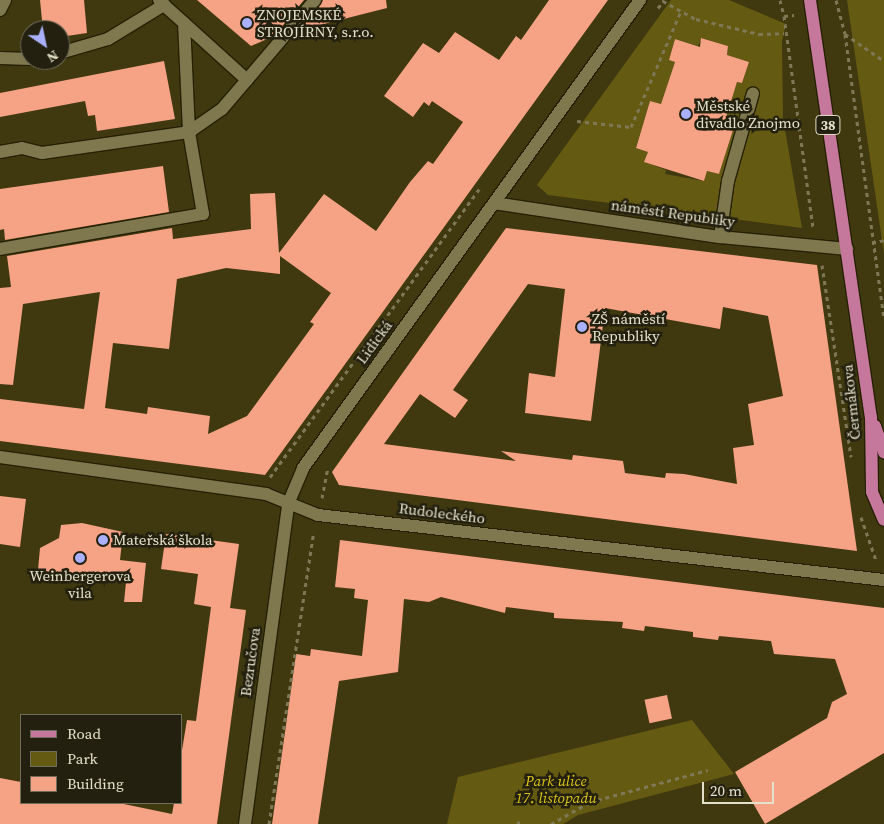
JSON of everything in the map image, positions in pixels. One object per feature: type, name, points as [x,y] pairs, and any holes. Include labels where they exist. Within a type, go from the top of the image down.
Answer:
[{"type":"main road","name":"38","points":[[810,0],[847,249]]},
{"type":"main road","name":"Čermákova","points":[[847,249],[871,417],[872,492],[884,520]]},
{"type":"main road","name":"38","points":[[871,417],[884,452]]},
{"type":"street","points":[[0,10],[5,0]]},
{"type":"street","points":[[0,152],[22,148],[42,153],[189,132],[222,109],[316,0]]},
{"type":"street","points":[[494,203],[557,118],[640,0]]},
{"type":"street","points":[[70,50],[108,39],[161,3],[246,80]]},
{"type":"street","points":[[0,250],[203,214],[189,132],[184,23]]},
{"type":"street","points":[[0,58],[20,59]]},
{"type":"street","points":[[720,237],[728,181],[753,93]]},
{"type":"street","name":"náměstí Republiky","points":[[494,203],[720,237],[817,248],[847,249]]},
{"type":"street","name":"Lidická","points":[[288,504],[303,468],[494,203]]},
{"type":"street","name":"Rudoleckého","points":[[0,457],[266,494],[318,515],[884,580]]},
{"type":"street","name":"Bezručova","points":[[245,824],[288,504]]},
{"type":"path","points":[[836,0],[845,34],[872,243],[884,319]]},
{"type":"path","points":[[652,16],[663,1],[680,13],[759,34],[784,33]]},
{"type":"path","points":[[557,118],[631,128],[680,13]]},
{"type":"path","points":[[784,16],[784,33],[852,466]]},
{"type":"path","points":[[845,34],[884,61]]},
{"type":"path","points":[[572,127],[582,113]]},
{"type":"path","points":[[872,243],[884,240]]},
{"type":"path","points":[[269,824],[311,536],[332,462]]},
{"type":"path","points":[[860,514],[880,566]]},
{"type":"path","points":[[551,824],[590,802],[708,770]]},
{"type":"green space","points":[[671,0],[729,0],[786,24],[782,41],[783,118],[802,228],[548,195],[537,185]],"holes":[[[702,38],[728,46],[727,55],[749,62],[742,83],[737,82],[723,124],[734,127],[719,174],[707,171],[704,181],[665,174],[666,170],[645,162],[648,152],[636,147],[650,101],[661,104],[675,62],[669,60],[675,39],[698,46]]]},
{"type":"green space","points":[[847,0],[884,0],[884,254]]},
{"type":"green space","name":"Park ulice 17. listopadu","points":[[692,720],[734,774],[578,815],[563,824],[447,824],[458,777]]},
{"type":"building","points":[[40,0],[84,0],[87,33],[70,36],[70,20],[42,20]]},
{"type":"building","name":"ZNOJEMSKÉ STROJÍRNY, s.r.o.","points":[[197,0],[304,0],[274,36],[251,46]]},
{"type":"building","points":[[323,0],[386,0],[387,8],[300,30]]},
{"type":"building","points":[[549,0],[608,0],[265,475],[0,441],[0,399],[84,409],[100,292],[23,304],[13,385],[0,384],[0,288],[11,287],[7,256],[172,228],[173,239],[251,229],[250,194],[275,193],[279,253],[324,194],[376,231],[410,182],[428,161],[433,164],[463,122],[432,101],[429,106],[424,102],[413,117],[384,96],[423,43],[439,53],[455,32],[499,60],[516,36],[521,40]],"holes":[[[280,256],[331,293],[310,322],[314,324],[247,416],[208,434],[210,416],[148,407],[147,414],[105,408],[113,343],[169,349],[177,279],[226,268],[280,274]]]},
{"type":"building","name":"Městské divadlo Znojmo","points":[[701,38],[728,46],[727,55],[749,62],[742,83],[737,82],[724,124],[734,127],[719,174],[707,171],[704,181],[644,162],[648,152],[636,148],[650,101],[661,104],[675,62],[669,60],[675,39],[700,47]]},
{"type":"building","points":[[164,61],[175,119],[97,131],[95,115],[88,116],[85,101],[0,117],[0,93]]},
{"type":"building","points":[[163,166],[169,212],[5,240],[4,229],[0,230],[0,189]]},
{"type":"building","points":[[506,228],[817,265],[857,551],[339,485],[332,472]],"holes":[[[528,284],[565,289],[555,377],[529,373],[525,413],[591,421],[605,308],[720,329],[723,307],[768,316],[783,396],[748,404],[754,445],[733,448],[737,484],[684,474],[666,473],[665,478],[625,473],[623,461],[573,455],[572,460],[501,451],[516,461],[384,444],[420,394],[455,418],[468,400],[453,390]]]},
{"type":"building","points":[[0,496],[26,499],[20,547],[0,544]]},
{"type":"building","name":"Weinbergerova vila","points":[[82,523],[123,532],[120,560],[146,563],[142,602],[124,602],[126,582],[71,574],[70,582],[50,579],[51,572],[38,570],[40,548],[59,538],[61,525]]},
{"type":"building","points":[[166,534],[239,544],[230,608],[246,610],[217,824],[0,824],[0,778],[20,782],[20,804],[124,804],[172,814],[174,804],[182,804],[182,750],[187,720],[196,721],[211,607],[194,604],[198,574],[161,569]]},
{"type":"building","points":[[340,540],[884,608],[884,753],[765,824],[735,772],[827,718],[832,702],[847,694],[835,659],[774,654],[771,641],[719,636],[718,640],[693,637],[693,632],[645,626],[644,631],[622,628],[623,622],[554,618],[554,613],[506,607],[505,613],[441,597],[429,602],[404,599],[398,672],[339,681],[318,824],[272,824],[296,654],[310,656],[311,649],[362,656],[368,600],[354,598],[355,589],[335,587]]},
{"type":"building","points":[[667,695],[672,718],[649,723],[645,700]]},
{"type":"place","name":"ZNOJEMSKÉ STROJÍRNY, s.r.o.","points":[[247,23]]},
{"type":"place","name":"Městské divadlo Znojmo","points":[[686,114]]},
{"type":"place","name":"ZŠ náměstí Republiky","points":[[582,327]]},
{"type":"place","name":"Mateřská škola","points":[[103,540]]},
{"type":"place","name":"Weinbergerova vila","points":[[80,558]]}]
